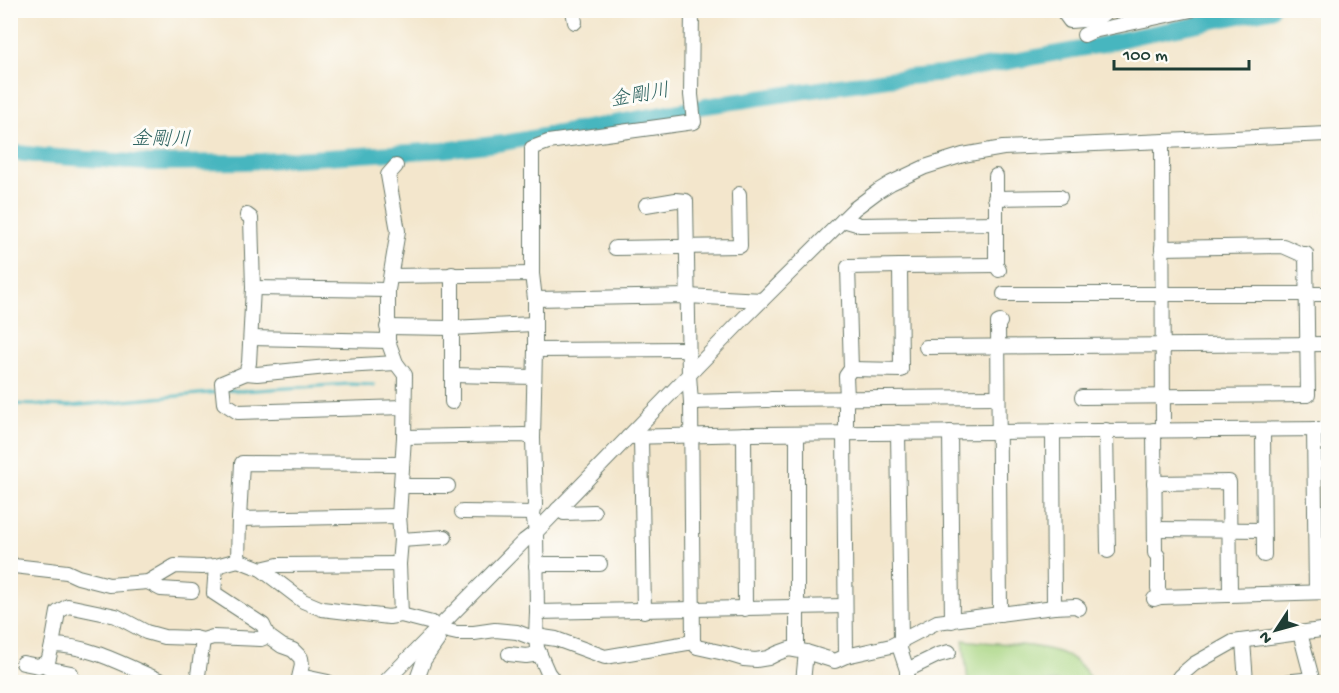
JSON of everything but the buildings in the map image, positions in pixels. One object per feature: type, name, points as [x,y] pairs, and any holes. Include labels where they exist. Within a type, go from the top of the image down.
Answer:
[{"type":"street","points":[[555,682],[537,648],[536,636],[536,532],[533,513],[536,504],[533,438],[535,299],[532,274],[532,148],[548,142],[694,122],[691,95],[692,10]]},
{"type":"street","points":[[1062,10],[1070,21],[1096,19],[1109,10]]},
{"type":"street","points":[[1116,10],[1127,24]]},
{"type":"street","points":[[1084,35],[1158,14],[1191,10]]},
{"type":"street","points":[[385,682],[524,540],[536,532],[634,437],[689,375],[762,300],[843,220],[878,191],[925,167],[956,157],[1003,148],[1329,134]]},
{"type":"street","points":[[634,437],[898,432],[1106,430],[1159,430],[1263,430],[1322,429],[1322,592],[1157,598],[1158,556],[1155,553],[1154,483],[1159,430],[1164,396],[1162,142]]},
{"type":"street","points":[[396,166],[388,175],[398,231],[388,290],[387,327],[388,341],[396,363],[405,375],[399,516],[401,615]]},
{"type":"street","points":[[846,656],[845,433],[846,376],[851,369],[848,267],[997,267],[996,176]]},
{"type":"street","points":[[615,248],[740,246],[739,194]]},
{"type":"street","points":[[996,198],[1060,197]]},
{"type":"street","points":[[646,205],[676,200],[686,201],[691,402],[692,610],[693,642],[697,647],[756,660],[768,658],[789,649],[835,662],[846,656],[884,649],[932,624],[1054,608],[1076,606],[1079,608]]},
{"type":"street","points":[[246,373],[249,363],[253,288],[250,218],[247,215]]},
{"type":"street","points":[[843,220],[860,225],[996,223]]},
{"type":"street","points":[[1082,397],[1308,395],[1306,255],[1283,246],[1162,248]]},
{"type":"street","points":[[851,369],[901,370],[900,266]]},
{"type":"street","points":[[452,274],[452,402]]},
{"type":"street","points":[[391,276],[532,274]]},
{"type":"street","points":[[253,288],[388,290]]},
{"type":"street","points":[[1004,294],[1329,294]]},
{"type":"street","points":[[535,299],[687,296],[762,300]]},
{"type":"street","points":[[1000,322],[998,323],[1000,614]]},
{"type":"street","points":[[387,327],[452,328],[534,324]]},
{"type":"street","points":[[251,338],[388,341]]},
{"type":"street","points":[[926,347],[1329,344]]},
{"type":"street","points":[[535,350],[688,349]]},
{"type":"street","points":[[396,363],[246,373],[222,383],[224,403],[238,412],[404,407]]},
{"type":"street","points":[[452,375],[534,377]]},
{"type":"street","points":[[691,402],[998,397]]},
{"type":"street","points":[[1106,430],[1108,551]]},
{"type":"street","points":[[1263,430],[1264,555]]},
{"type":"street","points":[[1053,431],[1054,608]]},
{"type":"street","points":[[898,432],[900,649],[907,676],[938,655],[949,652]]},
{"type":"street","points":[[950,432],[952,621]]},
{"type":"street","points":[[744,434],[745,609]]},
{"type":"street","points":[[797,434],[797,608],[803,682]]},
{"type":"street","points":[[404,437],[524,435],[533,438]]},
{"type":"street","points":[[634,437],[644,611]]},
{"type":"street","points":[[238,560],[242,463],[402,464]]},
{"type":"street","points":[[1154,483],[1230,482],[1230,595]]},
{"type":"street","points":[[402,486],[448,486]]},
{"type":"street","points":[[558,509],[564,513],[594,512]]},
{"type":"street","points":[[462,512],[533,513]]},
{"type":"street","points":[[240,519],[399,516]]},
{"type":"street","points":[[1155,529],[1263,530]]},
{"type":"street","points":[[401,540],[445,537]]},
{"type":"street","points":[[10,562],[14,566],[67,572],[109,585],[148,582],[175,566],[216,566],[238,560],[261,568],[303,601],[322,609],[389,617],[401,615],[432,623],[442,634],[429,651],[416,682]]},
{"type":"street","points":[[261,568],[278,565],[399,564]]},
{"type":"street","points":[[536,566],[600,564]]},
{"type":"street","points":[[216,566],[214,593],[263,625],[267,636],[293,650],[301,658],[299,679],[328,682]]},
{"type":"street","points":[[148,582],[161,589],[192,591]]},
{"type":"street","points":[[23,663],[38,666],[48,662],[58,612],[68,606],[116,616],[146,632],[164,637],[203,640],[213,638],[261,639],[267,636]]},
{"type":"street","points":[[537,612],[845,606]]},
{"type":"street","points":[[439,629],[465,633],[495,630],[517,632],[530,637],[556,639],[605,657],[693,642]]},
{"type":"street","points":[[1176,682],[1194,664],[1233,642],[1329,629]]},
{"type":"street","points":[[1285,682],[1312,681],[1300,633]]},
{"type":"street","points":[[197,682],[203,640]]},
{"type":"street","points":[[1243,642],[1246,682]]},
{"type":"street","points":[[52,645],[62,645],[94,653],[164,682]]},
{"type":"street","points":[[509,654],[526,656],[540,654]]},
{"type":"street","points":[[43,664],[51,669],[71,673]]},
{"type":"green space","points":[[963,640],[1034,647],[1058,652],[1078,663],[1091,682],[968,682]]},
{"type":"waterway","name":"金剛川","points":[[10,152],[148,163],[245,162],[443,150],[503,143],[706,106],[887,79],[941,74],[1091,47],[1271,10]]},
{"type":"waterway","points":[[226,390],[349,384],[374,385]]},
{"type":"waterway","points":[[10,404],[70,406],[220,392]]}]
